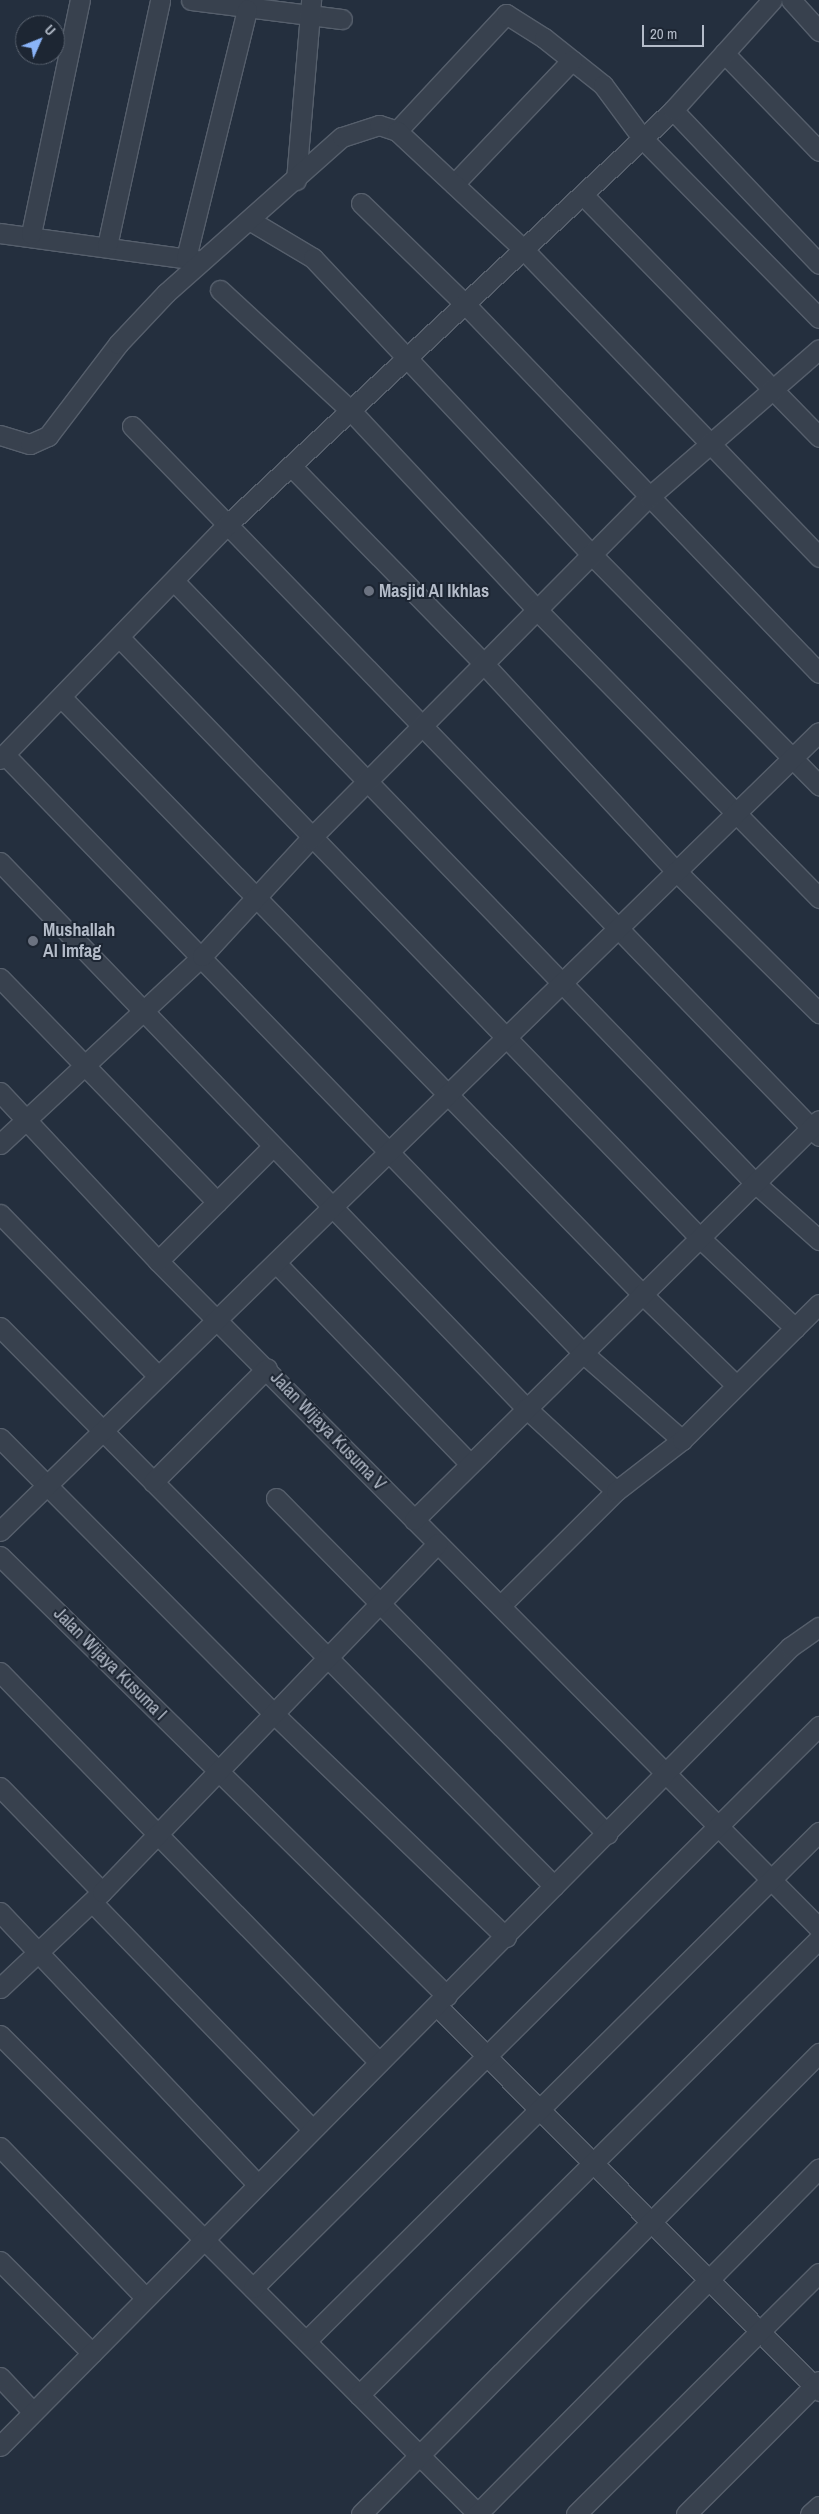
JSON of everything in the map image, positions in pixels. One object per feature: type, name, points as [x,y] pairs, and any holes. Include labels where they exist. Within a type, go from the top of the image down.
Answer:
[{"type":"street","points":[[31,234],[80,0]]},
{"type":"street","points":[[107,246],[160,0]]},
{"type":"street","points":[[191,0],[247,9],[309,7],[342,20]]},
{"type":"street","points":[[682,1440],[583,1353],[202,956],[2,757],[228,524],[674,110],[772,0]]},
{"type":"street","points":[[791,0],[819,31]]},
{"type":"street","points":[[296,180],[309,7]]},
{"type":"street","points":[[194,259],[247,9]]},
{"type":"street","points":[[397,131],[506,14],[572,60],[602,85],[643,139],[819,318]]},
{"type":"street","points":[[724,53],[819,151]]},
{"type":"street","points":[[454,184],[572,60]]},
{"type":"street","points":[[674,110],[819,264]]},
{"type":"street","points":[[0,435],[30,444],[48,436],[118,344],[194,259],[251,221],[347,133],[379,125],[397,131],[524,250],[819,557]]},
{"type":"street","points":[[583,195],[774,388],[819,437]]},
{"type":"street","points":[[360,203],[465,304],[819,673]]},
{"type":"street","points":[[251,221],[314,258],[591,554],[819,786]]},
{"type":"street","points":[[0,233],[31,234],[194,259]]},
{"type":"street","points":[[220,290],[351,411],[538,611],[819,898]]},
{"type":"street","points":[[0,1144],[84,1063],[143,1012],[202,956],[260,897],[310,839],[649,497],[819,349]]},
{"type":"street","points":[[132,426],[425,724],[616,929],[816,1128],[755,1183],[414,1520]]},
{"type":"street","points":[[292,466],[484,664],[676,871],[819,1012]]},
{"type":"street","points":[[174,581],[370,780],[561,984],[755,1183],[819,1240]]},
{"type":"street","points":[[119,637],[310,839],[700,1238],[795,1328]]},
{"type":"street","points":[[61,696],[260,897],[642,1294],[735,1384]]},
{"type":"street","points":[[0,1531],[276,1263],[330,1207],[390,1154],[616,929],[819,732]]},
{"type":"street","points":[[0,862],[272,1147],[526,1408],[616,1491]]},
{"type":"street","points":[[0,978],[217,1202]]},
{"type":"street","name":"Jalan Wijaya Kusuma V","points":[[0,1092],[158,1261],[267,1368],[414,1520],[819,1928]]},
{"type":"street","points":[[158,1261],[272,1147]]},
{"type":"street","points":[[0,1214],[158,1376]]},
{"type":"street","points":[[276,1263],[470,1464]]},
{"type":"street","points":[[500,1606],[616,1491],[682,1440],[735,1384],[819,1304]]},
{"type":"street","points":[[0,1327],[554,1886]]},
{"type":"street","points":[[153,1482],[267,1368]]},
{"type":"street","points":[[0,1438],[274,1714],[506,1937]]},
{"type":"street","points":[[276,1498],[607,1834]]},
{"type":"street","points":[[0,1988],[36,1952],[97,1897],[438,1543]]},
{"type":"street","name":"Jalan Wijaya Kusuma I","points":[[0,1556],[219,1772],[442,2001],[487,2056],[760,2332],[817,2386]]},
{"type":"street","points":[[0,2446],[256,2183],[506,1937],[554,1886],[667,1775],[790,1647],[819,1627]]},
{"type":"street","points":[[0,1672],[160,1832],[380,2062]]},
{"type":"street","points":[[253,2288],[819,1726]]},
{"type":"street","points":[[0,1787],[97,1897],[312,2129]]},
{"type":"street","points":[[306,2341],[819,1832]]},
{"type":"street","points":[[0,1912],[256,2183]]},
{"type":"street","points":[[359,2395],[819,1939]]},
{"type":"street","points":[[0,2036],[478,2514],[708,2279],[819,2169]]},
{"type":"street","points":[[361,2514],[650,2221],[819,2054]]},
{"type":"street","points":[[0,2147],[145,2298]]},
{"type":"street","points":[[0,2260],[92,2353]]},
{"type":"street","points":[[576,2514],[819,2273]]},
{"type":"street","points":[[0,2377],[33,2412]]},
{"type":"street","points":[[686,2514],[817,2386]]},
{"type":"street","points":[[810,2514],[819,2506]]},
{"type":"place","name":"Masjid Al Ikhlas","points":[[369,591]]},
{"type":"place","name":"Mushallah Al Imfag","points":[[33,941]]}]
